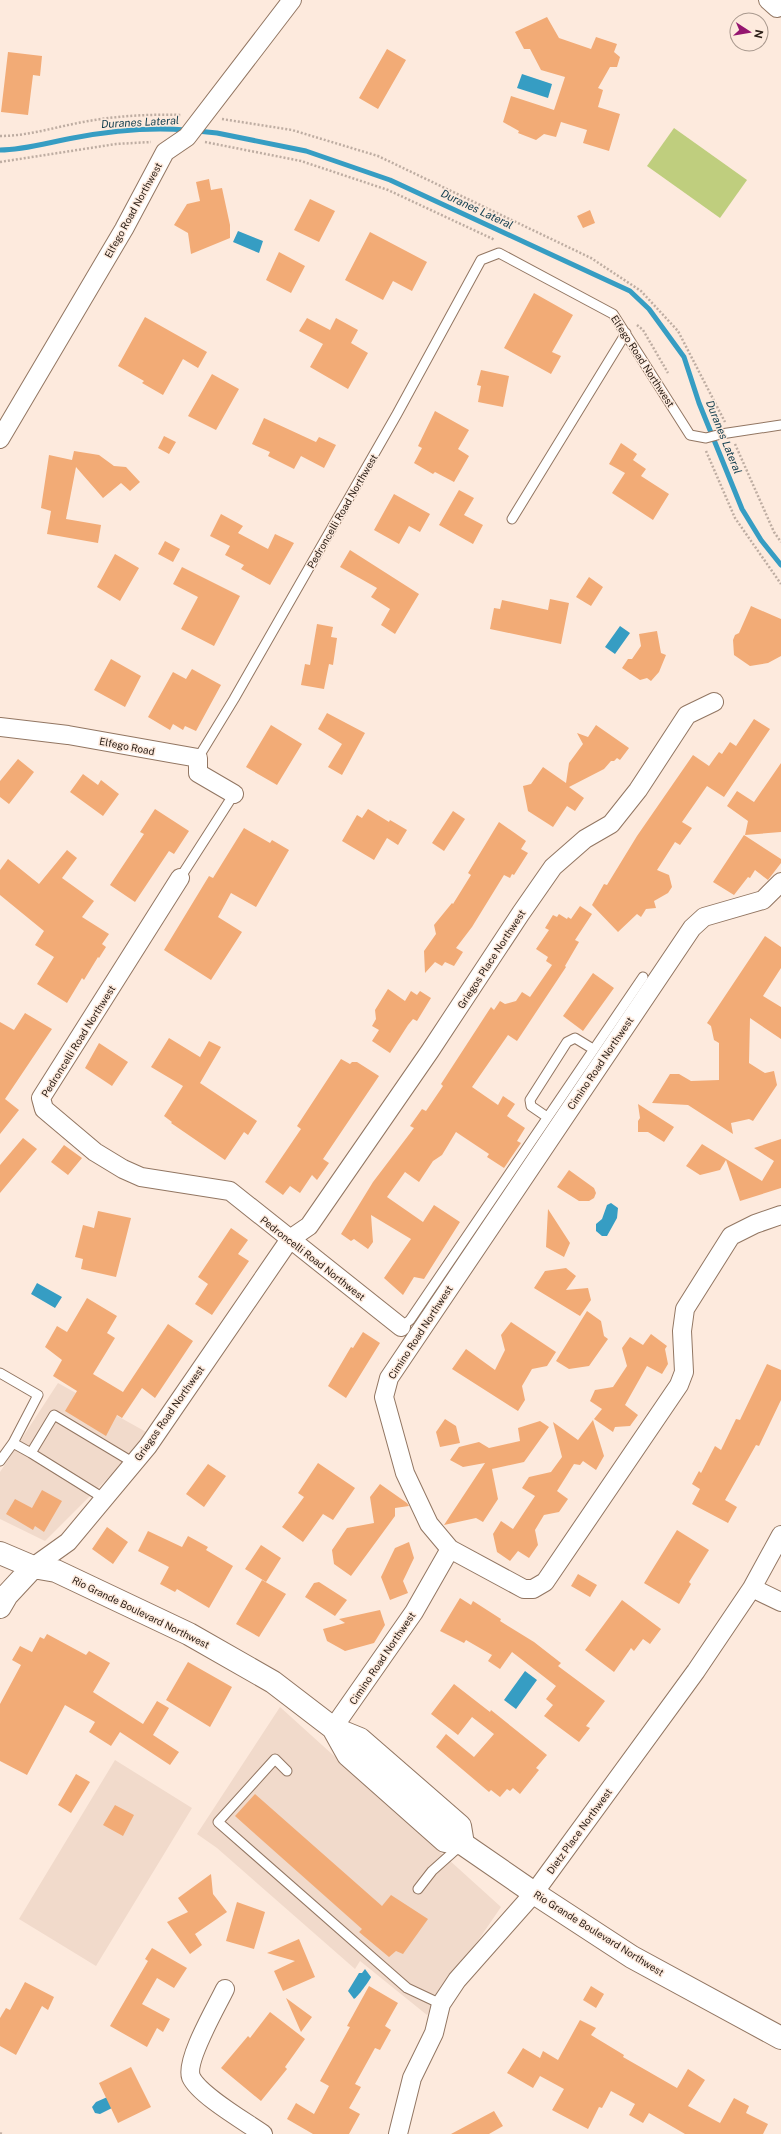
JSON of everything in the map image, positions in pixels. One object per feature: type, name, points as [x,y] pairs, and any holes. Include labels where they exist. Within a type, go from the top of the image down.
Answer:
[{"type":"street","name":"Elfego Road Northwest","points":[[0,439],[124,229],[165,152],[185,139],[292,0]]},
{"type":"street","name":"Griegos Place Northwest","points":[[290,1239],[309,1226],[430,1051],[521,913],[554,868],[585,839],[611,824],[638,790],[687,715],[714,702]]},
{"type":"street","name":"Elfego Road","points":[[0,727],[68,735],[198,758]]},
{"type":"street","points":[[198,758],[198,773],[234,794]]},
{"type":"street","name":"Pedroncelli Road Northwest","points":[[180,878],[41,1098],[44,1109],[95,1152],[123,1169],[141,1177],[230,1191],[401,1327]]},
{"type":"street","name":"Cimino Road Northwest","points":[[333,1728],[414,1612],[450,1549],[429,1524],[405,1473],[384,1397],[389,1378],[645,985],[692,928],[704,916],[764,900],[781,882]]},
{"type":"street","points":[[450,1549],[524,1589],[533,1589],[545,1582],[679,1385],[684,1372],[682,1331],[685,1309],[731,1236],[755,1224],[781,1215]]},
{"type":"street","name":"Griegos Road Northwest","points":[[0,1607],[7,1595],[34,1567],[68,1542],[148,1446],[290,1239]]},
{"type":"street","name":"Dietz Place Northwest","points":[[398,2134],[412,2078],[434,2033],[441,2004],[457,1980],[534,1893],[696,1671],[752,1588],[781,1534]]},
{"type":"street","name":"Rio Grande Boulevard Northwest","points":[[0,1553],[34,1567],[56,1571],[189,1634],[273,1682],[333,1728],[348,1755],[445,1841],[463,1844],[534,1893],[632,1957],[781,2038]]},
{"type":"street","points":[[752,1588],[781,1602]]},
{"type":"street","points":[[225,1989],[193,2054],[191,2076],[200,2090],[263,2134]]},
{"type":"lane","name":"Elfego Road Northwest","points":[[481,260],[499,253],[613,314],[690,435],[706,438]]},
{"type":"lane","name":"Pedroncelli Road Northwest","points":[[198,758],[234,699],[393,421],[481,260]]},
{"type":"lane","points":[[512,519],[626,333]]},
{"type":"lane","points":[[706,438],[726,433],[781,425]]},
{"type":"lane","name":"Pedroncelli Road Northwest","points":[[180,878],[234,794]]},
{"type":"lane","points":[[401,1327],[410,1320],[593,1049],[645,985]]},
{"type":"lane","points":[[547,1117],[531,1106],[530,1100],[566,1042],[575,1038],[593,1049]]},
{"type":"lane","points":[[0,1373],[38,1395],[13,1443],[0,1462]]},
{"type":"lane","points":[[31,1453],[54,1415],[134,1463]]},
{"type":"lane","points":[[13,1443],[105,1499]]},
{"type":"lane","points":[[287,1771],[275,1759],[218,1822],[407,1988],[441,2004]]},
{"type":"lane","points":[[418,1889],[432,1871],[463,1844]]},
{"type":"path","points":[[0,136],[29,134],[79,123],[120,117],[157,114],[204,116],[292,130],[378,156],[591,258],[641,290],[678,331],[774,532],[781,542]]},
{"type":"path","points":[[185,139],[301,161],[388,190],[499,242]]},
{"type":"path","points":[[0,162],[116,144],[154,142]]},
{"type":"path","points":[[632,321],[643,330],[669,375]]},
{"type":"path","points":[[706,438],[705,448],[735,518],[781,584]]},
{"type":"shaded area","points":[[58,1383],[148,1433],[134,1452],[45,1541],[0,1519],[0,1472]]},
{"type":"shaded area","points":[[280,1707],[501,1907],[427,2015],[360,1961],[355,1969],[217,1848],[197,1834]]},
{"type":"shaded area","points":[[115,1760],[192,1808],[96,1966],[19,1919]]},
{"type":"green space","points":[[674,128],[747,180],[720,218],[647,166]]},
{"type":"water","points":[[522,74],[552,84],[548,98],[517,88]]},
{"type":"water","points":[[238,231],[263,241],[259,253],[233,242]]},
{"type":"water","points":[[620,626],[630,633],[615,654],[605,647]]},
{"type":"water","points":[[611,1203],[618,1208],[617,1218],[607,1236],[602,1236],[596,1231],[596,1224],[602,1219],[607,1205]]},
{"type":"water","points":[[37,1283],[62,1297],[55,1308],[31,1294]]},
{"type":"water","points":[[525,1671],[537,1680],[516,1709],[504,1700]]},
{"type":"water","points":[[365,1969],[371,1977],[358,1996],[354,1999],[348,1991],[359,1973],[362,1973]]},
{"type":"water","points":[[112,2095],[116,2106],[100,2114],[95,2113],[92,2107],[96,2102]]},
{"type":"building","points":[[547,17],[559,38],[591,49],[596,37],[617,44],[614,52],[620,57],[617,67],[610,67],[598,88],[603,90],[598,107],[620,114],[609,151],[583,143],[587,130],[561,122],[556,137],[544,134],[536,140],[518,133],[519,131],[503,122],[511,96],[554,110],[565,77],[541,70],[530,49],[524,49],[515,32]]},
{"type":"building","points":[[387,49],[406,60],[378,109],[359,98]]},
{"type":"building","points":[[8,52],[42,56],[40,76],[33,75],[28,115],[1,112]]},
{"type":"building","points":[[209,179],[211,190],[222,188],[230,225],[230,238],[191,254],[188,233],[174,225],[187,204],[200,201],[196,182]]},
{"type":"building","points":[[310,199],[335,211],[319,242],[294,230]]},
{"type":"building","points":[[590,210],[595,223],[583,228],[577,216]]},
{"type":"building","points":[[370,232],[427,262],[412,291],[393,281],[383,300],[345,280]]},
{"type":"building","points":[[279,252],[305,266],[291,293],[266,280]]},
{"type":"building","points":[[534,293],[573,315],[552,352],[561,356],[551,374],[504,348]]},
{"type":"building","points":[[145,317],[207,352],[198,368],[183,359],[163,395],[142,383],[144,381],[118,366]]},
{"type":"building","points":[[307,318],[330,330],[336,318],[358,330],[351,343],[368,353],[348,389],[310,367],[323,344],[299,331]]},
{"type":"building","points":[[481,370],[509,376],[503,407],[478,402],[481,386],[477,385]]},
{"type":"building","points":[[212,374],[239,389],[216,430],[188,416]]},
{"type":"building","points":[[435,411],[469,430],[458,449],[469,456],[454,482],[435,472],[433,474],[414,463],[422,448],[418,446]]},
{"type":"building","points":[[264,418],[316,442],[319,437],[336,445],[324,468],[301,456],[294,469],[268,456],[270,452],[252,444]]},
{"type":"building","points":[[164,436],[176,442],[169,454],[158,448]]},
{"type":"building","points":[[621,443],[637,454],[633,460],[646,469],[641,476],[669,494],[653,520],[612,493],[625,473],[609,464]]},
{"type":"building","points":[[74,451],[99,455],[114,466],[126,467],[140,482],[130,491],[121,483],[103,498],[76,467],[66,519],[101,525],[98,543],[47,534],[51,511],[41,508],[49,455],[72,460]]},
{"type":"building","points":[[459,490],[474,498],[464,515],[483,525],[473,544],[439,525]]},
{"type":"building","points":[[394,494],[430,514],[420,532],[409,526],[399,544],[374,530]]},
{"type":"building","points":[[221,514],[243,526],[238,533],[268,549],[275,534],[294,543],[270,585],[241,569],[244,565],[225,555],[230,546],[210,536]]},
{"type":"building","points":[[165,541],[180,549],[173,562],[158,554]]},
{"type":"building","points":[[350,550],[419,594],[395,634],[381,625],[390,609],[371,597],[377,588],[340,567]]},
{"type":"building","points":[[115,554],[139,568],[120,601],[97,587]]},
{"type":"building","points":[[182,567],[240,596],[214,646],[181,629],[198,597],[173,584]]},
{"type":"building","points":[[589,577],[603,587],[591,606],[576,597]]},
{"type":"building","points":[[550,599],[569,603],[561,644],[490,629],[494,608],[500,609],[502,600],[548,610]]},
{"type":"building","points":[[751,606],[781,619],[781,656],[768,663],[750,666],[734,655],[733,640],[735,635],[739,633]]},
{"type":"building","points":[[317,624],[333,627],[331,637],[337,638],[333,665],[329,664],[324,689],[301,685],[305,664],[310,665]]},
{"type":"building","points":[[657,631],[661,653],[666,655],[659,672],[651,681],[647,678],[640,680],[622,668],[628,659],[632,659],[641,646],[639,634]]},
{"type":"building","points":[[111,659],[141,676],[125,707],[94,690]]},
{"type":"building","points":[[192,669],[221,685],[196,731],[185,726],[183,730],[173,724],[170,730],[148,717],[173,672],[186,679]]},
{"type":"building","points":[[327,713],[365,733],[342,775],[328,767],[342,744],[318,729]]},
{"type":"building","points":[[754,719],[770,729],[724,797],[707,786],[682,822],[692,828],[680,845],[675,842],[657,870],[669,875],[672,887],[668,893],[654,901],[656,908],[646,909],[641,917],[637,914],[618,932],[592,905],[604,884],[607,885],[637,836],[693,755],[709,766],[719,752],[722,754],[730,742],[736,746]]},
{"type":"building","points":[[271,725],[302,744],[277,785],[246,767]]},
{"type":"building","points":[[596,725],[629,748],[620,760],[617,758],[614,761],[611,761],[604,769],[569,787],[584,798],[575,811],[567,806],[553,827],[528,811],[523,786],[531,784],[543,767],[566,783],[569,763],[583,744],[577,733],[588,737]]},
{"type":"building","points":[[18,759],[34,772],[9,804],[0,797],[0,781]]},
{"type":"building","points":[[781,763],[781,832],[745,835],[748,821],[727,806],[737,791],[754,802]]},
{"type":"building","points":[[83,774],[98,785],[101,780],[119,794],[103,816],[70,792]]},
{"type":"building","points":[[155,809],[189,831],[174,854],[169,851],[135,902],[110,885],[144,834],[140,832]]},
{"type":"building","points":[[368,809],[389,822],[390,820],[407,830],[398,845],[387,838],[374,860],[342,841],[357,815],[362,818]]},
{"type":"building","points":[[453,811],[465,819],[444,851],[432,843]]},
{"type":"building","points":[[499,822],[526,841],[521,849],[528,853],[514,875],[512,874],[510,878],[504,875],[472,927],[456,948],[463,952],[454,966],[445,962],[442,966],[435,962],[425,973],[424,951],[436,934],[434,925],[452,903],[453,904],[471,875],[468,873]]},
{"type":"building","points":[[244,828],[270,843],[272,840],[289,850],[256,907],[231,893],[218,917],[242,932],[211,980],[164,950],[209,876],[213,878]]},
{"type":"building","points":[[744,835],[781,859],[781,863],[768,880],[755,870],[750,878],[748,877],[734,895],[713,882]]},
{"type":"building","points":[[67,850],[77,858],[62,878],[94,901],[82,917],[109,934],[102,944],[106,947],[84,980],[82,978],[67,1003],[37,984],[54,957],[35,945],[44,931],[0,895],[0,870],[8,859],[39,884]]},
{"type":"building","points":[[580,906],[592,914],[575,940],[579,942],[565,966],[566,967],[517,1041],[508,1035],[472,1087],[498,1105],[503,1096],[515,1104],[507,1116],[525,1128],[517,1141],[521,1143],[504,1168],[487,1157],[489,1154],[456,1132],[442,1155],[433,1161],[419,1182],[405,1172],[387,1197],[423,1222],[434,1205],[460,1222],[424,1279],[414,1277],[403,1295],[384,1278],[411,1239],[371,1215],[373,1242],[368,1249],[354,1239],[351,1241],[341,1234],[373,1182],[414,1128],[410,1126],[422,1109],[426,1111],[443,1086],[441,1084],[491,1007],[494,1010],[500,1001],[505,1004],[516,1001],[522,992],[530,997],[552,965],[546,961],[548,957],[536,949],[549,930],[545,928],[553,915],[557,917],[559,914],[567,919],[568,917],[571,919]]},
{"type":"building","points":[[765,936],[781,947],[781,968],[763,996],[781,1007],[781,1039],[750,1018],[749,1063],[765,1073],[774,1071],[777,1085],[753,1121],[749,1119],[731,1123],[733,1134],[688,1105],[652,1103],[670,1074],[679,1074],[691,1081],[719,1080],[719,1043],[714,1040],[711,1026],[707,1023]]},
{"type":"building","points":[[593,973],[614,988],[583,1031],[563,1016]]},
{"type":"building","points":[[388,989],[405,1001],[411,991],[417,995],[420,991],[431,998],[417,1021],[413,1019],[390,1053],[372,1041],[379,1030],[372,1026],[376,1019],[375,1010]]},
{"type":"building","points":[[25,1013],[52,1029],[5,1099],[19,1110],[0,1134],[0,1022],[14,1030]]},
{"type":"building","points":[[169,1038],[200,1057],[209,1041],[221,1047],[200,1083],[257,1121],[248,1135],[244,1132],[225,1160],[171,1123],[172,1122],[164,1116],[183,1086],[151,1067]]},
{"type":"building","points":[[99,1043],[128,1062],[112,1086],[85,1068]]},
{"type":"building","points":[[341,1059],[350,1064],[352,1062],[357,1062],[379,1076],[323,1159],[329,1163],[317,1180],[312,1175],[300,1193],[290,1186],[283,1195],[265,1182],[301,1129],[297,1126]]},
{"type":"building","points":[[638,1104],[674,1127],[664,1142],[648,1132],[638,1132],[638,1121],[640,1118]]},
{"type":"building","points":[[23,1138],[37,1149],[0,1193],[0,1165]]},
{"type":"building","points":[[781,1139],[781,1188],[740,1201],[726,1160],[720,1170],[700,1175],[686,1166],[702,1144],[762,1181],[774,1161],[754,1148]]},
{"type":"building","points":[[64,1145],[82,1158],[68,1175],[51,1162]]},
{"type":"building","points":[[569,1170],[594,1188],[596,1193],[594,1198],[589,1201],[579,1201],[557,1187]]},
{"type":"building","points":[[548,1209],[570,1243],[564,1257],[546,1247]]},
{"type":"building","points":[[98,1211],[131,1218],[116,1277],[81,1269],[83,1259],[75,1257],[83,1225],[94,1228]]},
{"type":"building","points":[[231,1228],[248,1240],[238,1254],[249,1261],[212,1315],[195,1304],[208,1284],[198,1277]]},
{"type":"building","points":[[566,1268],[576,1276],[566,1290],[588,1288],[591,1300],[580,1316],[534,1288],[545,1271]]},
{"type":"building","points":[[87,1298],[117,1316],[107,1333],[115,1338],[93,1374],[123,1392],[168,1324],[193,1341],[155,1398],[142,1388],[122,1418],[117,1415],[106,1436],[65,1411],[77,1391],[53,1376],[62,1360],[45,1347],[57,1326],[67,1332]]},
{"type":"building","points":[[587,1311],[601,1321],[604,1336],[608,1339],[589,1366],[569,1369],[556,1361]]},
{"type":"building","points":[[511,1322],[556,1352],[547,1366],[532,1369],[522,1386],[525,1400],[518,1411],[452,1369],[466,1349],[495,1370],[505,1350],[501,1335]]},
{"type":"building","points":[[363,1332],[380,1343],[346,1398],[328,1386],[351,1347],[353,1348]]},
{"type":"building","points":[[651,1334],[667,1346],[665,1349],[668,1364],[662,1374],[647,1366],[625,1405],[638,1415],[630,1426],[615,1427],[613,1432],[594,1419],[602,1409],[590,1401],[595,1390],[613,1387],[627,1366],[622,1348],[630,1337],[643,1345]]},
{"type":"building","points":[[767,1364],[781,1370],[781,1400],[759,1446],[756,1445],[725,1500],[737,1507],[728,1523],[692,1504],[700,1489],[692,1484],[699,1471],[701,1473],[715,1446],[721,1450],[736,1419],[740,1420]]},
{"type":"building","points":[[445,1419],[456,1426],[460,1443],[440,1447],[436,1432]]},
{"type":"building","points":[[593,1420],[604,1456],[596,1470],[583,1461],[580,1465],[574,1464],[557,1491],[568,1499],[559,1512],[544,1515],[535,1530],[538,1545],[529,1558],[518,1551],[510,1561],[497,1552],[493,1534],[501,1521],[513,1529],[535,1496],[522,1488],[529,1477],[551,1472],[562,1457],[553,1422],[578,1440]]},
{"type":"building","points":[[540,1421],[549,1427],[524,1462],[492,1469],[498,1499],[483,1522],[476,1518],[444,1525],[485,1463],[463,1467],[450,1460],[459,1447],[479,1442],[489,1448],[520,1441],[518,1428]]},
{"type":"building","points":[[318,1463],[355,1488],[333,1520],[323,1514],[303,1542],[282,1527],[304,1497],[298,1493]]},
{"type":"building","points":[[208,1464],[226,1476],[204,1507],[186,1494]]},
{"type":"building","points":[[380,1484],[409,1506],[395,1508],[395,1516],[351,1576],[334,1564],[332,1550],[347,1528],[374,1523],[370,1497]]},
{"type":"building","points":[[42,1490],[62,1501],[44,1532],[35,1526],[33,1530],[6,1514],[15,1499],[32,1508]]},
{"type":"building","points":[[107,1527],[128,1542],[113,1564],[92,1549]]},
{"type":"building","points":[[677,1530],[709,1550],[689,1582],[691,1584],[679,1604],[644,1583]]},
{"type":"building","points":[[148,1531],[182,1547],[188,1536],[208,1547],[206,1550],[233,1566],[209,1608],[177,1589],[175,1592],[160,1584],[169,1567],[138,1551]]},
{"type":"building","points":[[409,1542],[414,1558],[403,1581],[408,1593],[390,1600],[381,1577],[395,1548]]},
{"type":"building","points":[[261,1545],[281,1558],[266,1582],[245,1569]]},
{"type":"building","points":[[578,1574],[597,1585],[590,1597],[571,1586]]},
{"type":"building","points":[[262,1580],[286,1594],[259,1637],[236,1624]]},
{"type":"building","points":[[319,1582],[347,1600],[335,1616],[305,1597],[314,1583]]},
{"type":"building","points":[[460,1598],[471,1605],[473,1601],[501,1619],[500,1621],[534,1642],[561,1663],[558,1666],[605,1701],[586,1726],[590,1728],[579,1742],[544,1716],[553,1705],[546,1699],[556,1686],[512,1652],[500,1669],[488,1661],[492,1655],[466,1640],[464,1643],[440,1631]]},
{"type":"building","points":[[622,1600],[661,1629],[650,1644],[643,1639],[634,1651],[631,1648],[614,1672],[585,1650]]},
{"type":"building","points":[[380,1610],[385,1625],[374,1643],[345,1651],[327,1641],[323,1629],[345,1623],[339,1619]]},
{"type":"building","points":[[47,1634],[86,1655],[89,1651],[110,1663],[93,1692],[143,1724],[157,1701],[169,1708],[153,1735],[179,1752],[170,1765],[120,1732],[111,1746],[89,1732],[95,1722],[65,1705],[27,1775],[0,1761],[0,1704],[21,1665],[12,1660],[20,1646],[32,1652],[40,1637],[44,1639]]},
{"type":"building","points":[[188,1662],[232,1687],[210,1727],[166,1700]]},
{"type":"building","points":[[454,1684],[490,1712],[491,1710],[547,1755],[536,1768],[539,1770],[520,1794],[513,1788],[510,1791],[507,1789],[500,1797],[491,1790],[489,1792],[436,1747],[446,1734],[474,1757],[494,1734],[472,1717],[458,1735],[431,1714]]},
{"type":"building","points":[[76,1774],[90,1782],[71,1813],[58,1805]]},
{"type":"building","points":[[255,1794],[382,1906],[391,1895],[428,1919],[403,1954],[396,1951],[389,1957],[359,1932],[362,1929],[235,1816]]},
{"type":"building","points":[[115,1805],[134,1815],[123,1836],[103,1825]]},
{"type":"building","points":[[211,1874],[213,1894],[227,1912],[195,1934],[202,1945],[190,1954],[167,1922],[188,1912],[178,1898]]},
{"type":"building","points":[[237,1902],[265,1912],[254,1949],[226,1941]]},
{"type":"building","points":[[299,1939],[315,1977],[283,1991],[274,1971],[295,1961],[267,1953]]},
{"type":"building","points":[[152,1948],[187,1968],[174,1988],[157,1978],[142,2004],[170,2019],[163,2032],[157,2028],[147,2047],[110,2026],[148,1961],[145,1959]]},
{"type":"building","points":[[25,1982],[54,1997],[48,2010],[42,2006],[16,2055],[0,2046],[0,2018],[6,2008],[10,2010]]},
{"type":"building","points":[[369,1986],[398,2003],[385,2026],[391,2030],[380,2050],[375,2048],[355,2084],[361,2087],[349,2108],[360,2114],[349,2134],[313,2134],[287,2119],[296,2103],[314,2114],[329,2086],[320,2081],[350,2027],[347,2026]]},
{"type":"building","points":[[591,1986],[604,1994],[596,2008],[583,2000]]},
{"type":"building","points":[[286,1998],[312,2017],[301,2032]]},
{"type":"building","points":[[270,2012],[305,2039],[285,2067],[287,2069],[261,2101],[221,2068],[248,2036],[250,2038]]},
{"type":"building","points":[[580,2020],[596,2028],[591,2035],[624,2055],[623,2057],[677,2088],[688,2069],[705,2080],[688,2106],[720,2123],[734,2098],[749,2106],[746,2113],[768,2124],[763,2134],[685,2134],[649,2113],[643,2123],[629,2115],[635,2104],[611,2091],[602,2108],[599,2107],[588,2129],[552,2110],[564,2089],[540,2076],[533,2088],[507,2073],[523,2048],[540,2058],[543,2051],[558,2060]]},
{"type":"building","points":[[131,2067],[151,2107],[118,2123],[99,2083]]},
{"type":"building","points":[[494,2111],[503,2126],[489,2134],[451,2134]]},
{"type":"waterway","name":"Duranes Lateral","points":[[0,150],[9,150],[115,132],[144,129],[187,130]]},
{"type":"waterway","name":"Duranes Lateral","points":[[197,131],[217,133],[306,151],[390,180],[630,291],[649,309],[684,357],[699,403],[742,509],[761,540],[781,565]]}]
